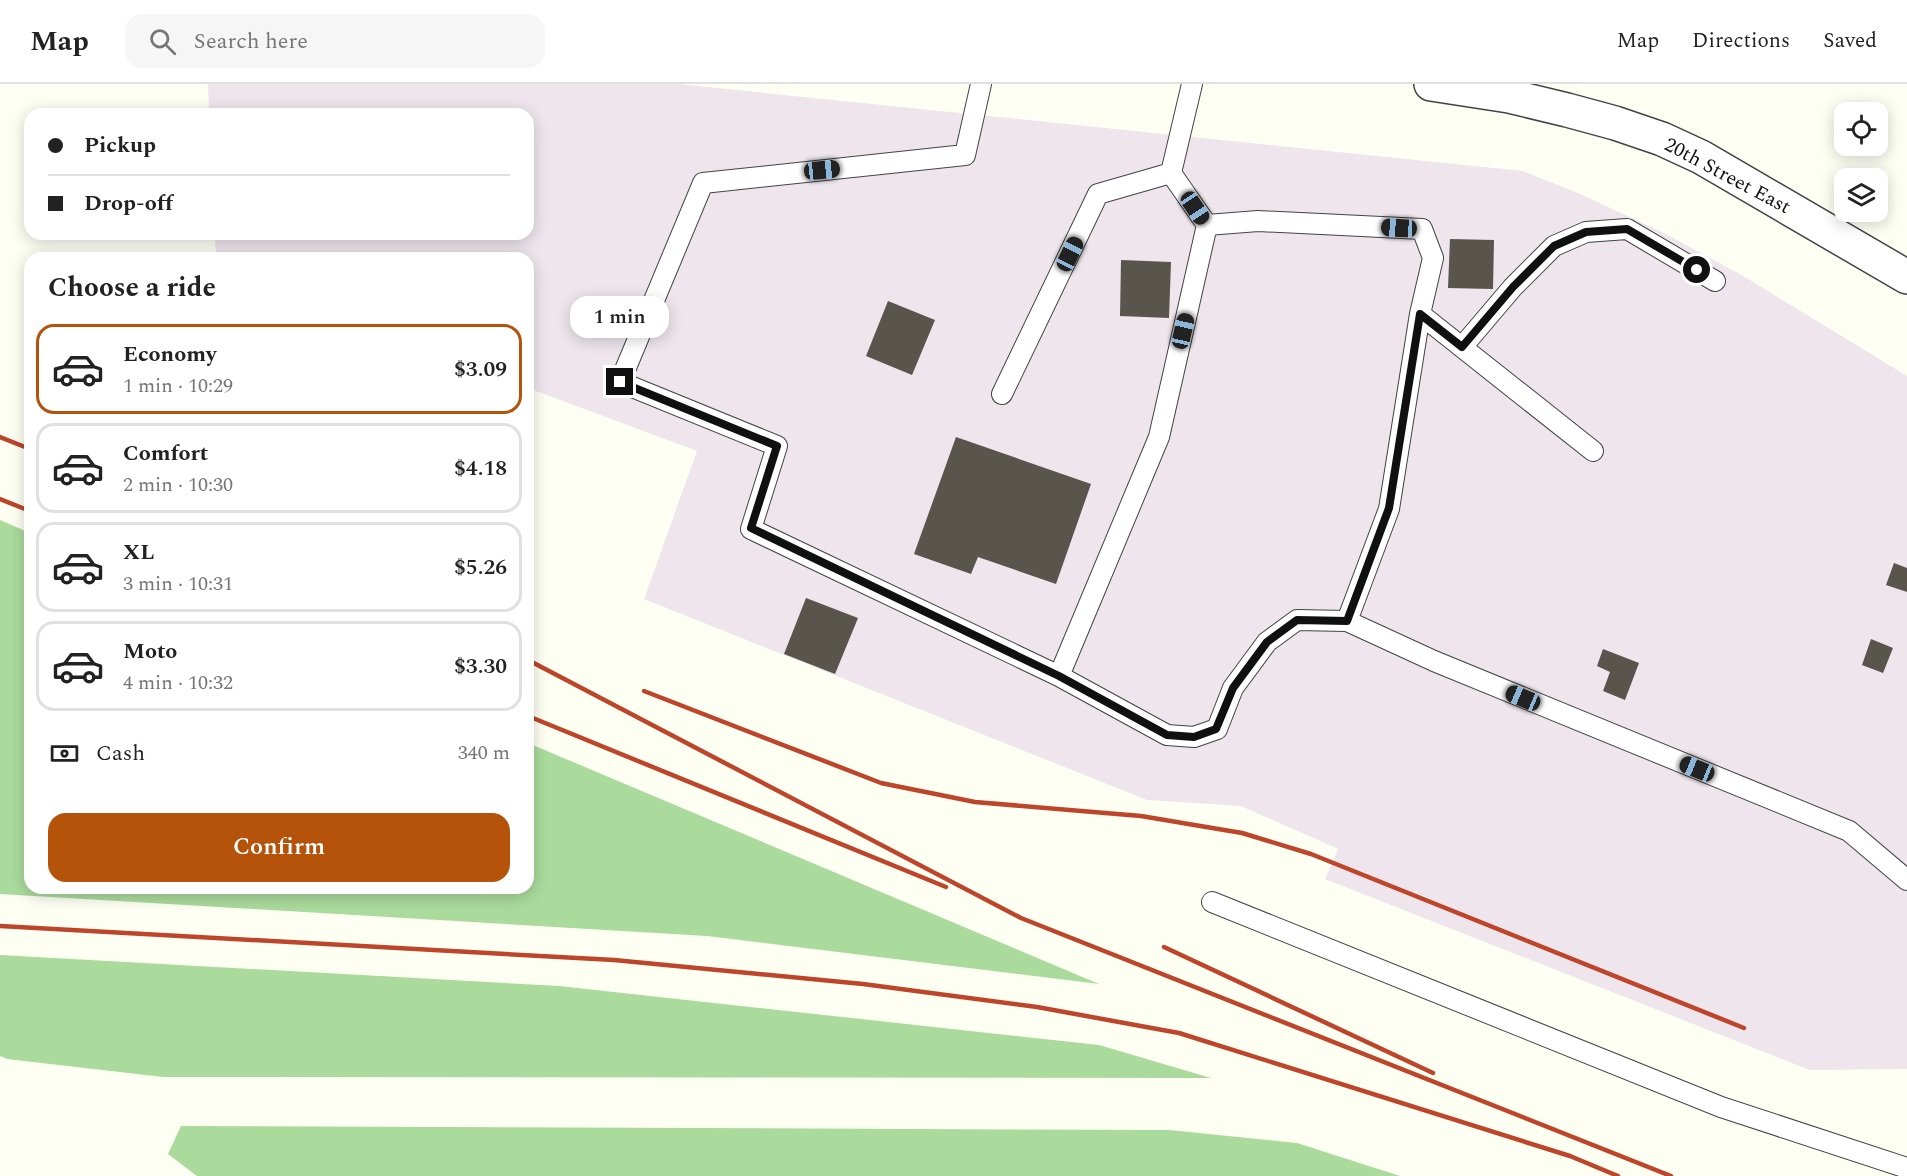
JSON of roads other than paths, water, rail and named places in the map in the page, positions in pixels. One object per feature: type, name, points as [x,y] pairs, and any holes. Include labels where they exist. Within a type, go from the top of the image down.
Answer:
[{"type":"street","name":"20th Street East","points":[[1431,84],[1509,96],[1567,110],[1615,123],[1662,140],[1701,157],[1907,277]]},
{"type":"lane","points":[[981,84],[965,155],[703,183],[620,382],[777,446],[751,528],[1059,676],[1167,735],[1194,737],[1216,729],[1233,688],[1267,642],[1297,620],[1347,621],[1446,665],[1849,831],[1907,880]]},
{"type":"lane","points":[[1059,676],[1159,437],[1207,225],[1171,173],[1191,84]]},
{"type":"lane","points":[[1002,394],[1098,194],[1171,173]]},
{"type":"lane","points":[[1207,225],[1258,221],[1422,229],[1433,258],[1420,314],[1389,508],[1347,621]]},
{"type":"lane","points":[[1462,347],[1513,287],[1554,246],[1586,232],[1627,229],[1714,281]]},
{"type":"lane","points":[[1420,314],[1593,451]]},
{"type":"lane","points":[[1212,902],[1721,1107],[1907,1168]]},
{"type":"railway","points":[[0,437],[24,447]]},
{"type":"railway","points":[[0,499],[24,509]]},
{"type":"railway","points":[[534,663],[1021,918],[1671,1176]]},
{"type":"railway","points":[[644,691],[881,783],[975,802],[1141,816],[1242,833],[1311,854],[1744,1028]]},
{"type":"railway","points":[[534,718],[946,887]]},
{"type":"railway","points":[[0,926],[614,960],[863,984],[1037,1007],[1179,1033],[1570,1156],[1618,1176]]},
{"type":"railway","points":[[1164,947],[1433,1073]]}]
